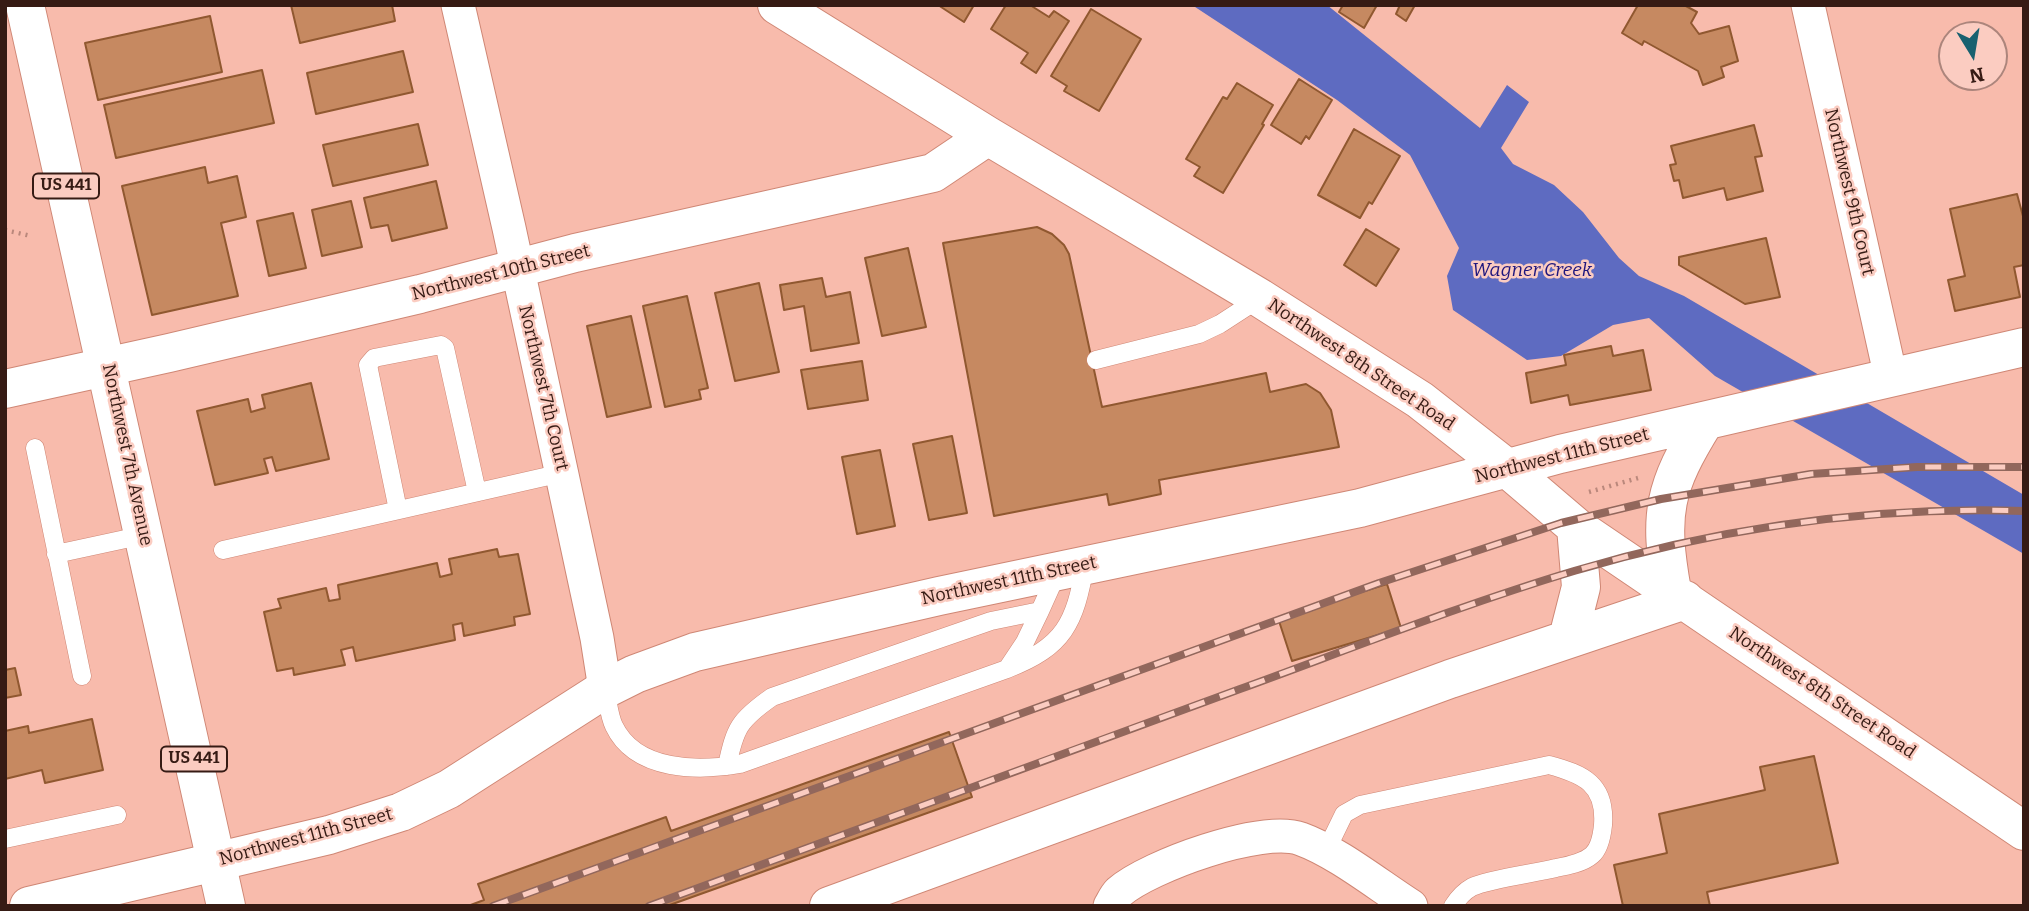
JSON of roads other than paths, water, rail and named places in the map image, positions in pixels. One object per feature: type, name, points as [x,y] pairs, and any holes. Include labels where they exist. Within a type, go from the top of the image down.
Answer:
[{"type":"street","name":"Northwest 7th Avenue","points":[[25,5],[226,906]]},
{"type":"street","name":"Northwest 7th Court","points":[[458,5],[562,473],[597,638],[605,690]]},
{"type":"street","name":"Northwest 8th Street Road","points":[[777,5],[988,136],[1261,298],[1420,400],[1508,469],[1580,510],[1678,595],[2024,831]]},
{"type":"street","name":"Northwest 9th Court","points":[[1808,5],[1876,382]]},
{"type":"street","name":"Northwest 10th Street","points":[[5,389],[107,367],[575,253],[933,173],[988,136]]},
{"type":"street","name":"Northwest 11th Street","points":[[29,906],[329,835],[411,807],[473,774],[605,690],[635,674],[706,649],[1360,508],[1560,454],[2024,347]]},
{"type":"street","points":[[829,906],[1437,683],[1568,638],[1678,595],[1664,541],[1666,507],[1671,481],[1682,457],[1705,421]]},
{"type":"street","points":[[1568,638],[1581,587],[1580,510]]},
{"type":"street","points":[[1113,900],[1157,870],[1227,844],[1260,838],[1298,838],[1326,851],[1411,906]]},
{"type":"lane","points":[[1096,360],[1199,334],[1261,298]]},
{"type":"lane","points":[[397,510],[369,365],[374,358],[441,345],[445,348],[477,492]]},
{"type":"lane","points":[[35,448],[82,676]]},
{"type":"lane","points":[[223,550],[562,473]]},
{"type":"lane","points":[[57,554],[144,535]]},
{"type":"lane","points":[[1007,669],[1025,642],[1040,611],[1072,568]]},
{"type":"lane","points":[[605,690],[614,727],[634,749],[650,758],[676,767],[710,769],[767,757],[1044,653],[1062,633],[1074,612],[1072,568]]},
{"type":"lane","points":[[727,766],[734,733],[754,709],[772,697],[991,621],[1040,611]]},
{"type":"lane","points":[[1326,851],[1344,814],[1360,805],[1549,765],[1574,772],[1590,781],[1600,795],[1604,815],[1602,836],[1593,855],[1570,866],[1474,885],[1460,895],[1453,906]]},
{"type":"lane","points":[[5,839],[117,815]]},
{"type":"water","name":"Wagner Creek","points":[[1192,5],[1327,5],[1480,128],[1507,85],[1529,102],[1501,148],[1513,164],[1554,185],[1583,212],[1619,258],[1639,276],[1684,296],[2024,495],[2024,554],[1715,376],[1649,318],[1613,325],[1561,356],[1527,360],[1453,310],[1447,276],[1459,248],[1410,155],[1337,100]]},
{"type":"railway","points":[[493,906],[1379,583],[1561,523],[1661,499],[1811,474],[1917,467],[2024,467]]},
{"type":"railway","points":[[649,906],[1406,628],[1574,571],[1684,543],[1797,523],[1910,512],[2024,511]]}]
